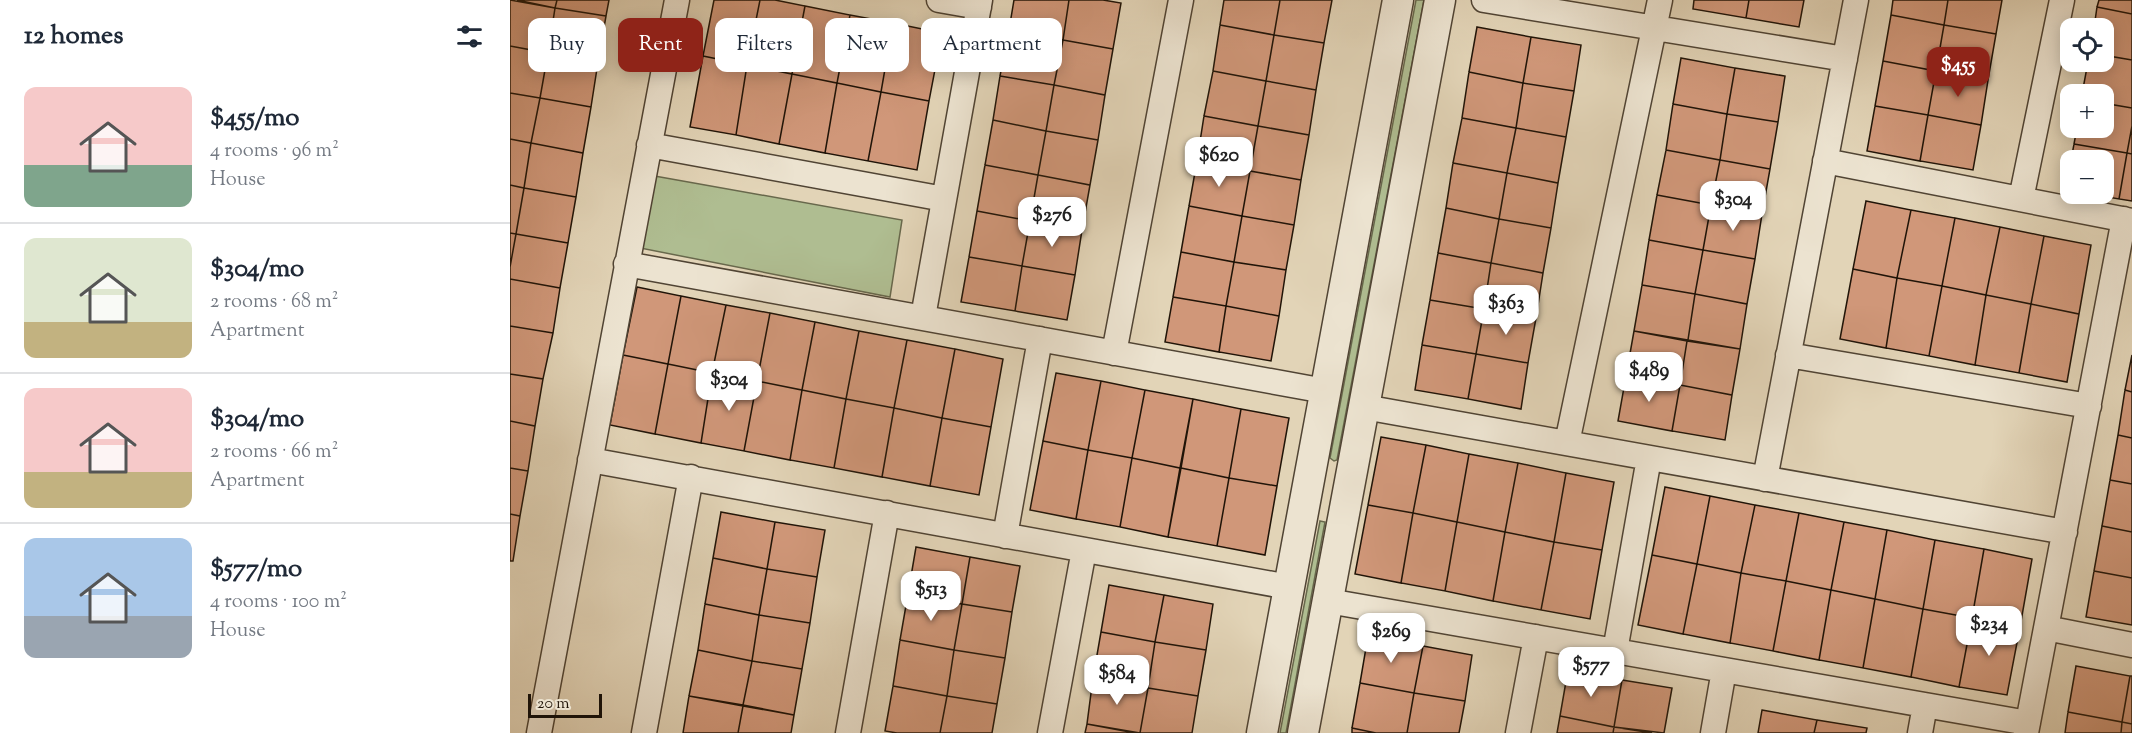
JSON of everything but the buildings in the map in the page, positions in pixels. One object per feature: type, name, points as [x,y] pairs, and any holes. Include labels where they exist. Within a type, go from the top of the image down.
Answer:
[{"type":"street","points":[[539,733],[677,0]]},
{"type":"street","points":[[923,317],[979,4],[939,0]]},
{"type":"street","points":[[1114,353],[1181,0]]},
{"type":"street","points":[[1262,733],[1398,0]]},
{"type":"street","points":[[1303,733],[1440,0]]},
{"type":"street","points":[[1484,0],[1845,59]]},
{"type":"street","points":[[1567,443],[1660,0]]},
{"type":"street","points":[[1765,478],[1856,0]]},
{"type":"street","points":[[2021,199],[2062,0]]},
{"type":"street","points":[[649,145],[944,199]]},
{"type":"street","points":[[1328,601],[1925,705],[2027,728],[2089,406],[2128,220],[1825,161]]},
{"type":"street","points":[[626,264],[1325,391]]},
{"type":"street","points":[[1005,536],[1040,339]]},
{"type":"street","points":[[1788,355],[2089,406]]},
{"type":"street","points":[[1364,407],[2065,532]]},
{"type":"street","points":[[1615,651],[1649,458]]},
{"type":"street","points":[[590,460],[1289,587]]},
{"type":"street","points":[[644,733],[691,477]]},
{"type":"street","points":[[1307,490],[1347,498]]},
{"type":"street","points":[[848,733],[887,513]]},
{"type":"street","points":[[1050,733],[1084,550]]},
{"type":"street","points":[[2046,628],[2132,645]]},
{"type":"street","points":[[1518,733],[1536,638]]},
{"type":"street","points":[[1713,733],[1724,670]]},
{"type":"street","points":[[1920,733],[1925,705]]},
{"type":"green space","points":[[1416,0],[1424,0],[1337,460],[1334,461],[1330,458]]},
{"type":"green space","points":[[649,175],[902,220],[890,297],[635,247]]},
{"type":"green space","points":[[1320,521],[1325,522],[1286,733],[1280,733]]}]
